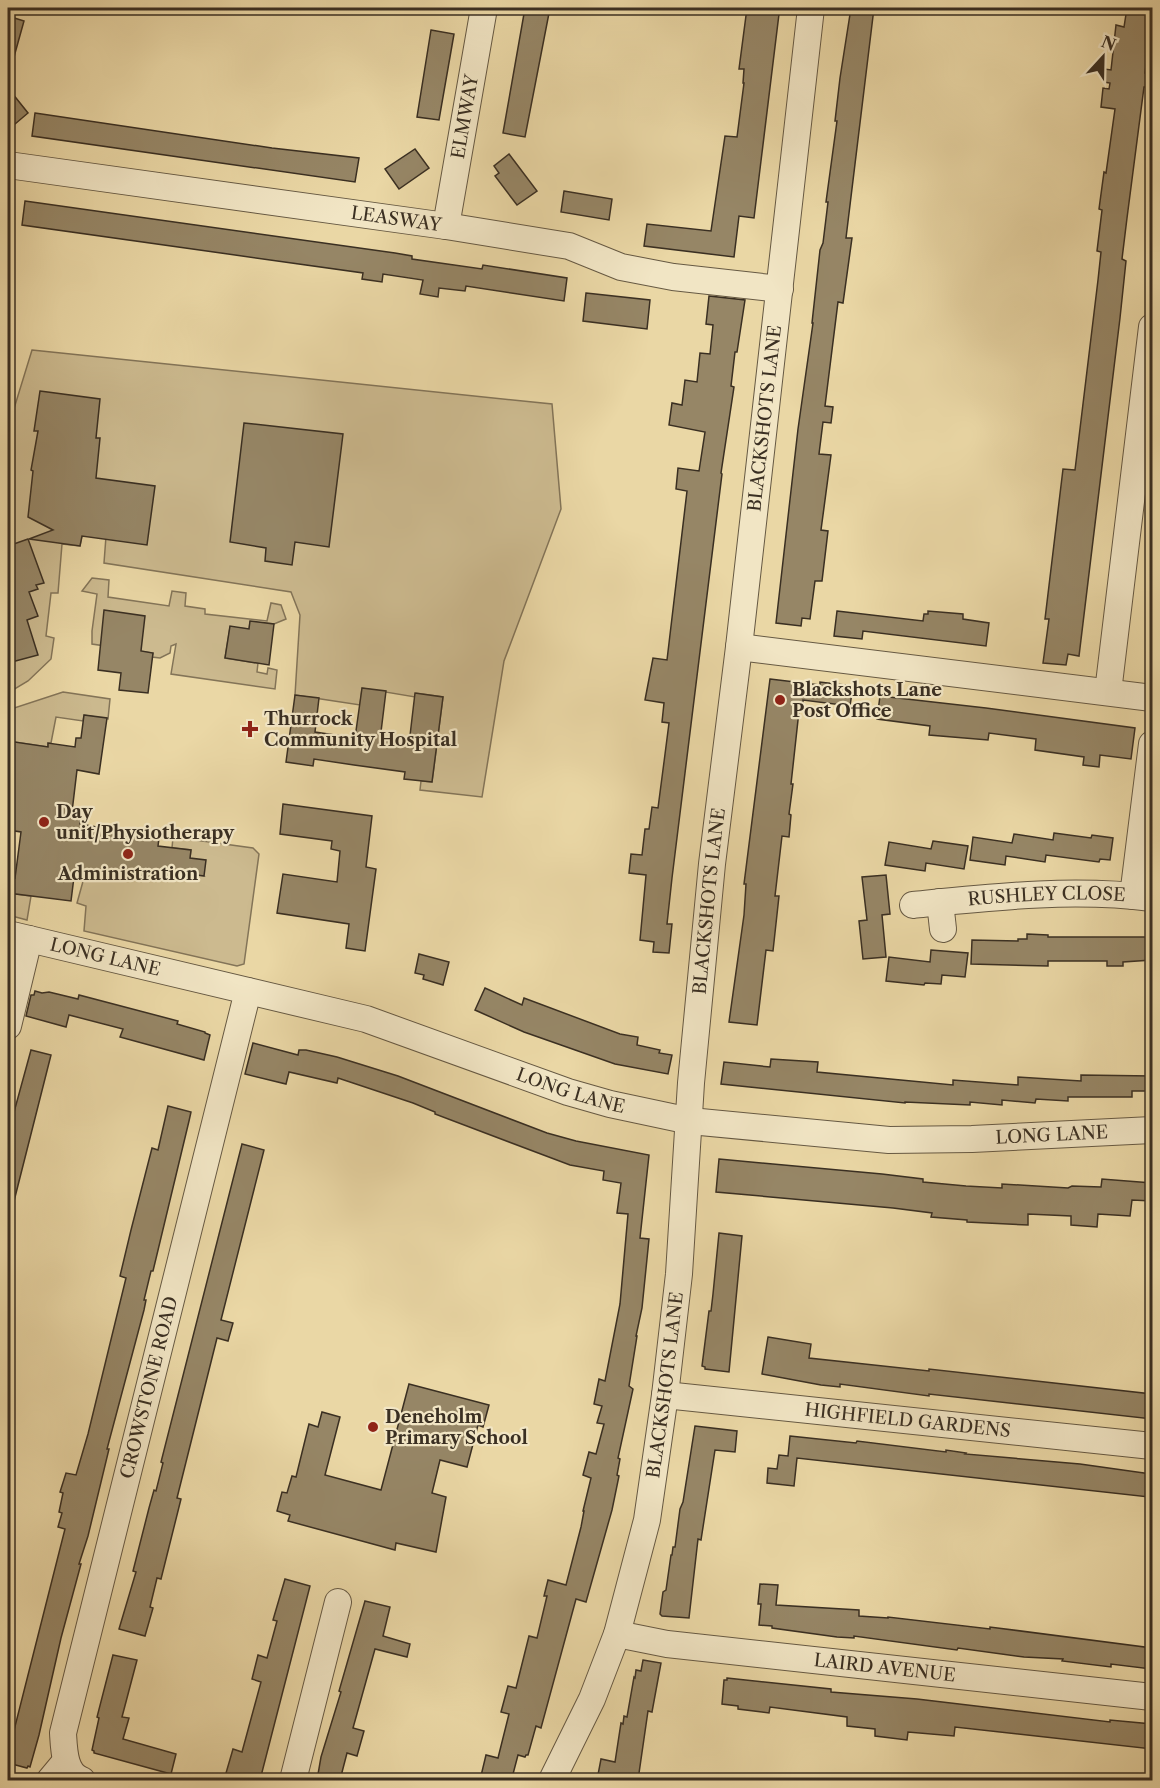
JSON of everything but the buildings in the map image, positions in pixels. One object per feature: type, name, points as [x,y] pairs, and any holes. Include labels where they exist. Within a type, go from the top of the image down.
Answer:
[{"type":"street","name":"ELMWAY","points":[[446,226],[484,8]]},
{"type":"street","name":"BLACKSHOTS LANE","points":[[552,1780],[592,1699],[617,1634],[647,1520],[679,1274],[691,1083],[712,864],[811,8]]},
{"type":"street","name":"LEASWAY","points":[[8,165],[446,226],[569,246],[621,267],[673,277],[780,289]]},
{"type":"street","points":[[1108,692],[1152,327]]},
{"type":"street","points":[[739,646],[1152,698]]},
{"type":"street","points":[[1143,897],[1152,744]]},
{"type":"street","name":"RUSHLEY CLOSE","points":[[913,905],[1020,894],[1091,893],[1143,897]]},
{"type":"street","name":"RUSHLEY CLOSE","points":[[940,902],[943,929]]},
{"type":"street","points":[[8,1026],[18,937]]},
{"type":"street","name":"LONG LANE","points":[[18,937],[366,1019],[568,1092],[610,1104],[690,1121],[889,1140],[1152,1131]]},
{"type":"street","name":"CROWSTONE ROAD","points":[[82,1780],[58,1771],[63,1733],[248,991]]},
{"type":"street","name":"HIGHFIELD GARDENS","points":[[665,1395],[1152,1446]]},
{"type":"street","points":[[293,1780],[338,1602]]},
{"type":"street","name":"LAIRD AVENUE","points":[[617,1634],[667,1644],[1152,1697]]},
{"type":"shaded area","points":[[32,350],[552,404],[561,509],[504,661],[482,797],[420,790],[421,781],[432,782],[443,697],[416,693],[415,697],[362,688],[360,705],[295,695],[300,615],[291,592],[104,563],[107,523],[84,525],[80,546],[62,544],[58,593],[51,593],[46,636],[54,638],[51,659],[28,681],[8,693],[8,428]]},
{"type":"shaded area","points":[[92,578],[109,580],[108,597],[169,606],[172,591],[186,593],[185,606],[205,609],[205,614],[267,621],[271,603],[281,605],[286,619],[274,624],[250,622],[249,629],[230,627],[225,658],[258,663],[257,672],[267,674],[268,668],[277,670],[275,689],[171,674],[176,644],[171,646],[170,653],[160,658],[152,657],[153,653],[92,644],[97,594],[82,591]]},
{"type":"shaded area","points":[[63,692],[110,699],[108,719],[84,715],[83,721],[56,717],[51,743],[48,743],[48,747],[8,741],[8,710]]},
{"type":"shaded area","points":[[173,837],[253,848],[259,854],[244,964],[237,966],[84,931],[86,906],[77,903],[87,867],[121,876],[121,873],[153,878],[154,872],[168,877],[188,879],[190,874],[204,876],[190,858],[191,850],[172,848]]},
{"type":"shaded area","points":[[8,893],[31,896],[27,920],[8,915]]},
{"type":"place","name":"Blackshots Lane Post Office","points":[[780,700]]},
{"type":"place","name":"Thurrock Community Hospital","points":[[250,729]]},
{"type":"place","name":"Day unit/Physiotherapy","points":[[44,822]]},
{"type":"place","name":"Administration","points":[[128,854]]},
{"type":"place","name":"Deneholm Primary School","points":[[373,1427]]}]
